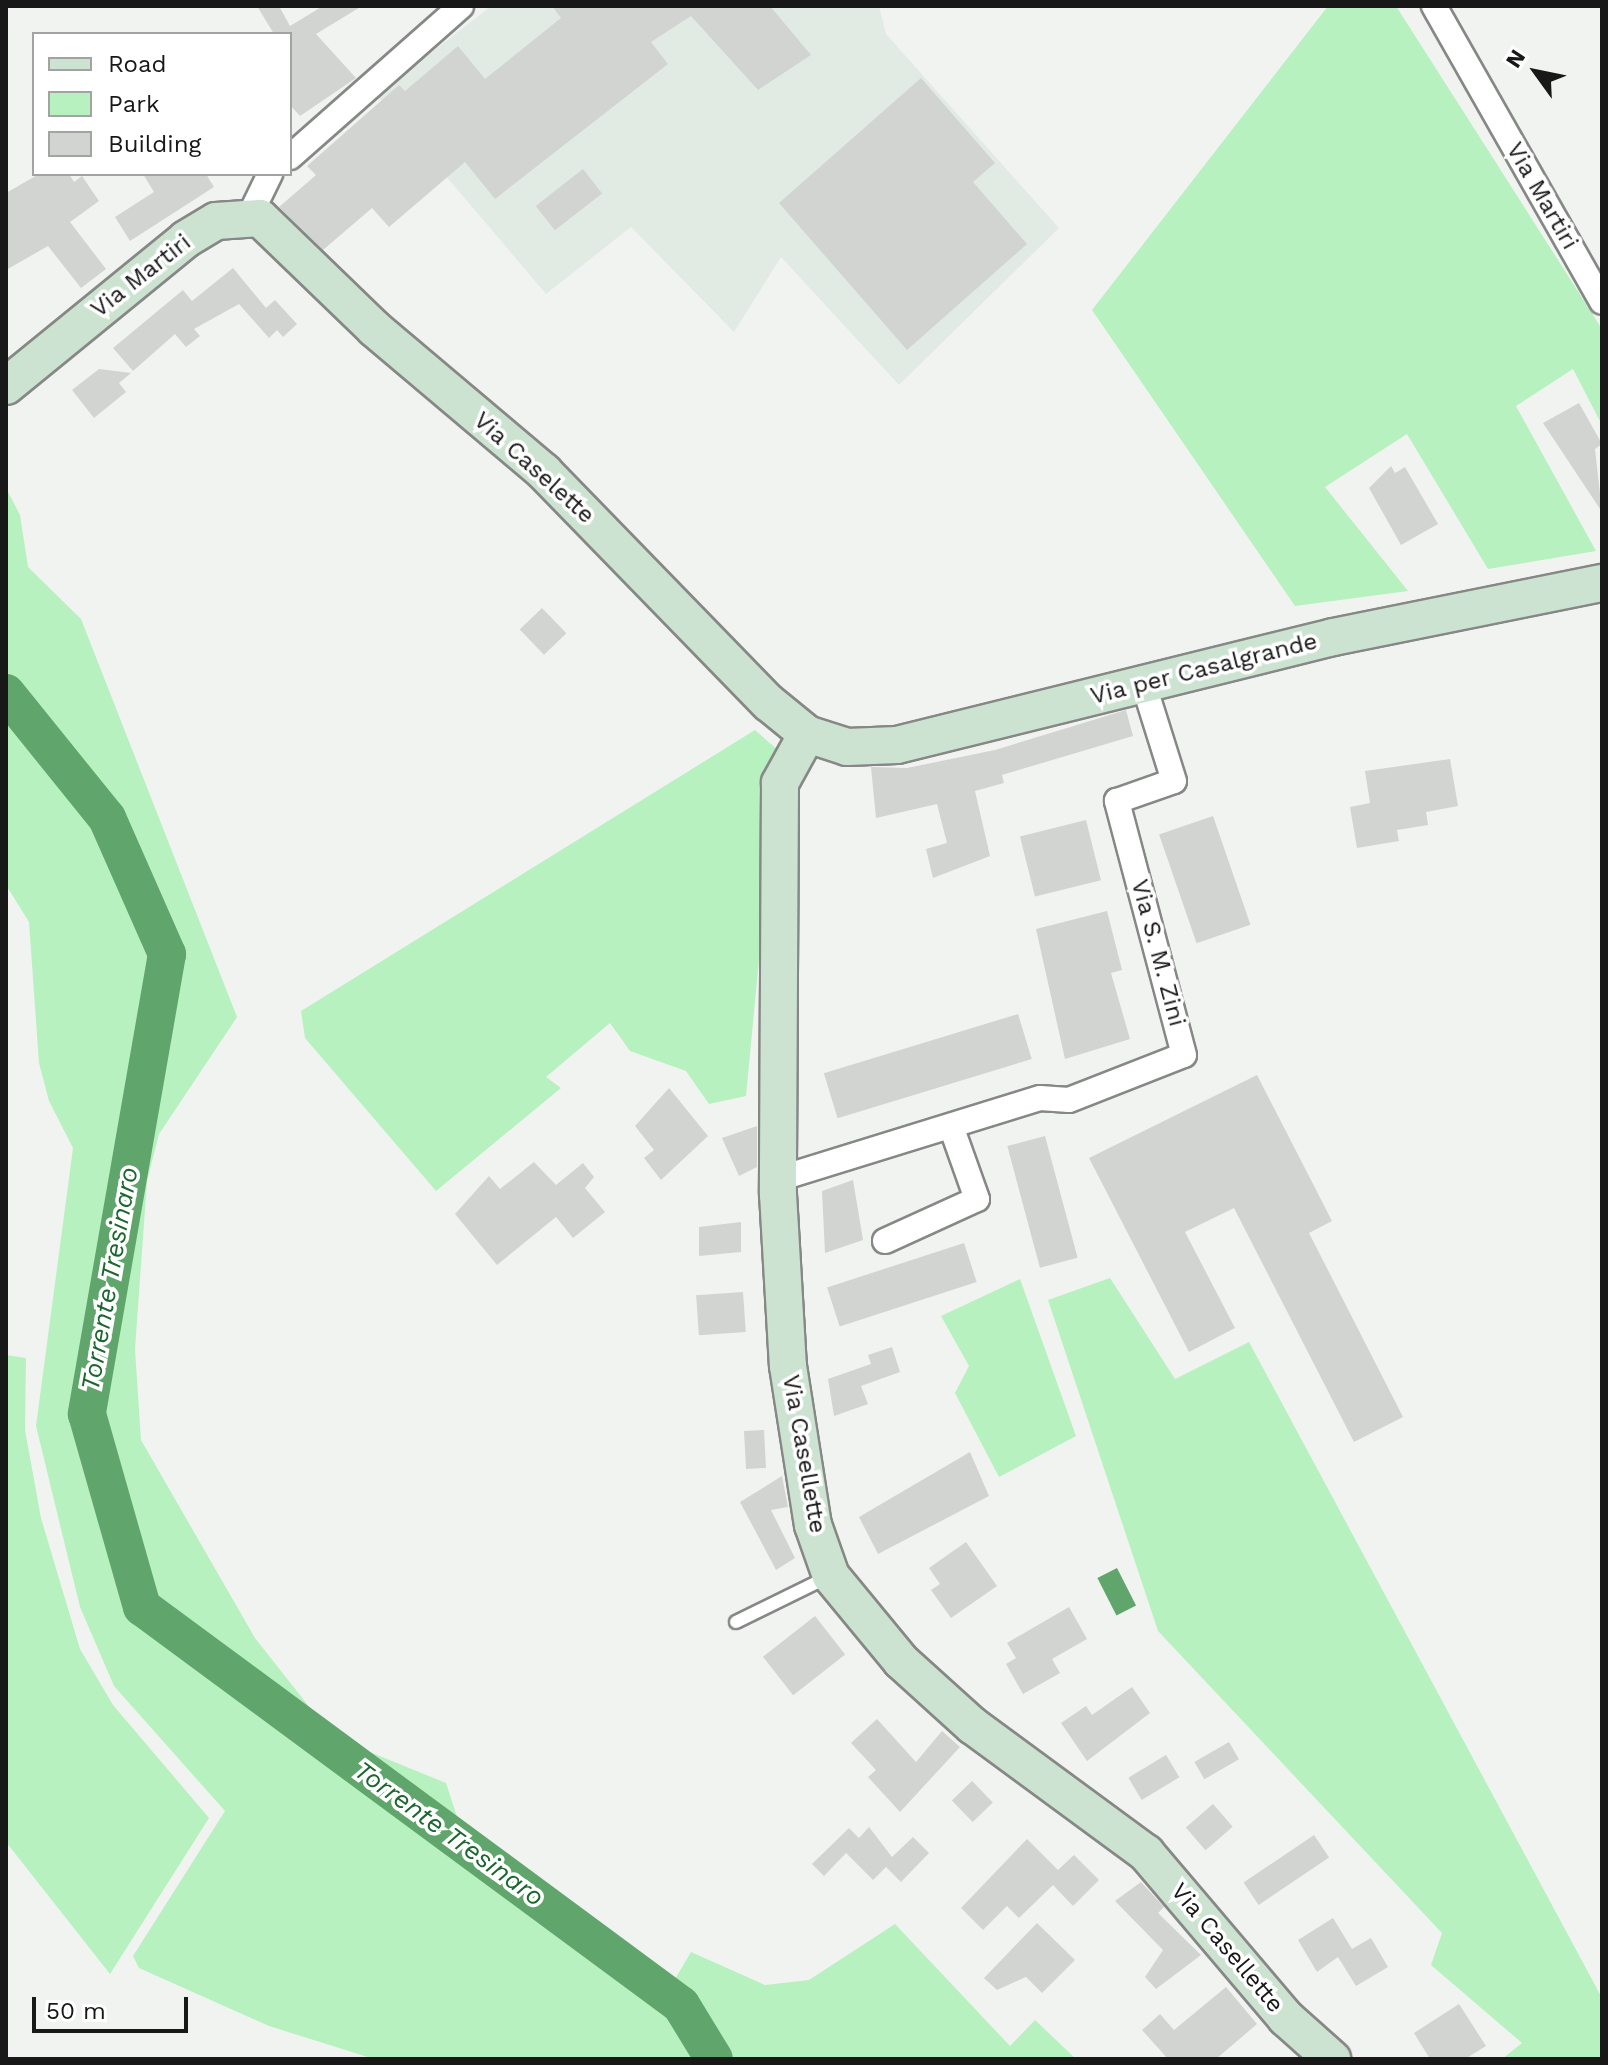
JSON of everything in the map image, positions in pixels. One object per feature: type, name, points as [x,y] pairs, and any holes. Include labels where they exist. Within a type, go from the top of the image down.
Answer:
[{"type":"street","points":[[292,155],[461,6]]},
{"type":"street","name":"Via Martiri","points":[[1434,6],[1602,302]]},
{"type":"street","points":[[250,215],[269,176]]},
{"type":"street","name":"Via Martiri","points":[[6,386],[186,239],[216,221],[250,215]]},
{"type":"street","name":"Via Caselette","points":[[250,215],[271,224],[375,329],[544,472],[807,734]]},
{"type":"street","name":"Via per Casalgrande","points":[[807,734],[847,747],[897,745],[1333,637],[1602,583]]},
{"type":"street","name":"Via S. M. Zini","points":[[778,1179],[1040,1098],[1069,1100],[1184,1055],[1117,801],[1174,781],[1148,698]]},
{"type":"street","name":"Via Casellette","points":[[807,734],[780,783],[778,1179],[788,1366],[813,1525],[831,1576],[901,1661],[973,1726],[1146,1853],[1286,2018],[1332,2059]]},
{"type":"street","points":[[885,1241],[977,1199],[951,1126]]},
{"type":"lane","points":[[736,1622],[831,1576]]},
{"type":"shaded area","points":[[491,6],[879,6],[886,34],[1059,228],[899,385],[781,257],[734,332],[631,227],[546,294],[377,95]]},
{"type":"shaded area","points":[[1117,1568],[1136,1605],[1116,1615],[1097,1578]]},
{"type":"green space","points":[[1328,6],[1396,6],[1602,329],[1602,425],[1573,369],[1516,406],[1596,551],[1488,569],[1407,434],[1325,487],[1408,591],[1295,606],[1092,310]]},
{"type":"green space","points":[[6,488],[20,515],[28,567],[81,619],[237,1017],[159,1134],[147,1181],[135,1349],[141,1440],[255,1638],[333,1737],[446,1783],[460,1826],[675,1979],[691,1952],[765,1985],[809,1980],[895,1924],[1010,2046],[1035,2020],[1076,2059],[374,2059],[269,2026],[139,1968],[133,1956],[225,1811],[114,1686],[80,1607],[36,1426],[73,1148],[49,1101],[39,1063],[29,922],[6,885]]},
{"type":"green space","points":[[755,730],[779,751],[746,1096],[709,1104],[686,1071],[630,1051],[610,1023],[546,1077],[561,1088],[436,1191],[305,1038],[301,1011]]},
{"type":"green space","points":[[1110,1278],[1175,1379],[1249,1342],[1602,1998],[1602,2059],[1502,2059],[1522,2043],[1431,1965],[1442,1933],[1158,1631],[1048,1300]]},
{"type":"green space","points":[[1020,1279],[1076,1436],[999,1477],[955,1393],[969,1366],[941,1316]]},
{"type":"green space","points":[[6,1355],[26,1358],[25,1430],[41,1518],[80,1649],[113,1705],[209,1818],[110,1974],[6,1842]]},
{"type":"building","points":[[257,6],[279,6],[290,26],[323,6],[362,6],[316,34],[356,78],[300,116],[292,107],[292,32],[273,32]]},
{"type":"building","points":[[552,6],[770,6],[811,55],[758,90],[691,16],[651,42],[668,64],[495,199],[465,162],[389,227],[372,208],[323,250],[279,207],[316,175],[307,166],[399,85],[405,91],[458,46],[485,79],[561,18]]},
{"type":"building","points":[[921,78],[995,163],[973,182],[1027,244],[907,350],[779,203]]},
{"type":"building","points":[[583,169],[602,193],[555,230],[536,206]]},
{"type":"building","points":[[36,176],[70,176],[74,182],[82,176],[99,201],[70,222],[106,269],[81,288],[48,246],[6,270],[6,193]]},
{"type":"building","points":[[144,176],[207,176],[214,187],[130,241],[115,217],[154,192]]},
{"type":"building","points":[[233,268],[266,308],[275,300],[297,324],[283,337],[277,330],[269,338],[239,304],[194,329],[200,336],[186,347],[175,334],[133,371],[113,348],[183,290],[192,301]]},
{"type":"building","points":[[99,369],[131,373],[119,383],[126,392],[94,418],[72,390]]},
{"type":"building","points":[[1579,403],[1602,444],[1595,449],[1602,512],[1543,423]]},
{"type":"building","points":[[1391,466],[1395,473],[1405,467],[1438,524],[1401,545],[1369,488]]},
{"type":"building","points":[[542,608],[566,633],[544,655],[520,630]]},
{"type":"building","points":[[1126,710],[1133,736],[1002,775],[1004,783],[975,791],[990,856],[933,878],[926,849],[947,843],[937,804],[876,818],[871,767],[907,768],[995,750]]},
{"type":"building","points":[[1450,759],[1458,806],[1426,812],[1428,825],[1397,830],[1399,841],[1357,848],[1350,807],[1370,803],[1365,771]]},
{"type":"building","points":[[1213,816],[1250,925],[1197,943],[1159,835]]},
{"type":"building","points":[[1086,820],[1101,880],[1035,897],[1020,836]]},
{"type":"building","points":[[1107,911],[1122,970],[1111,973],[1130,1039],[1065,1059],[1036,929]]},
{"type":"building","points":[[1018,1014],[1032,1059],[838,1118],[824,1073]]},
{"type":"building","points":[[1257,1075],[1332,1221],[1309,1233],[1403,1417],[1354,1442],[1234,1208],[1185,1232],[1235,1328],[1189,1352],[1089,1158]]},
{"type":"building","points":[[669,1088],[708,1136],[661,1180],[644,1158],[654,1150],[635,1126]]},
{"type":"building","points":[[757,1126],[757,1167],[739,1176],[722,1138]]},
{"type":"building","points":[[1045,1136],[1078,1258],[1040,1268],[1007,1146]]},
{"type":"building","points":[[534,1162],[556,1185],[583,1163],[594,1177],[585,1188],[605,1212],[573,1238],[556,1217],[497,1265],[455,1214],[489,1176],[500,1189]]},
{"type":"building","points":[[853,1180],[863,1240],[825,1253],[822,1191]]},
{"type":"building","points":[[741,1222],[741,1252],[699,1256],[699,1227]]},
{"type":"building","points":[[964,1243],[977,1282],[840,1326],[827,1287]]},
{"type":"building","points":[[743,1292],[746,1332],[699,1335],[696,1295]]},
{"type":"building","points":[[892,1347],[900,1372],[861,1386],[868,1404],[834,1416],[828,1379],[871,1364],[868,1355]]},
{"type":"building","points":[[764,1430],[766,1468],[746,1469],[744,1431]]},
{"type":"building","points":[[970,1452],[989,1496],[878,1554],[859,1517]]},
{"type":"building","points":[[782,1476],[788,1507],[771,1510],[795,1558],[776,1570],[740,1502]]},
{"type":"building","points":[[966,1542],[997,1586],[951,1618],[931,1590],[940,1584],[929,1568]]},
{"type":"building","points":[[1069,1607],[1087,1639],[1052,1659],[1060,1673],[1023,1694],[1006,1664],[1016,1658],[1007,1643]]},
{"type":"building","points":[[815,1616],[845,1655],[793,1695],[763,1657]]},
{"type":"building","points":[[1132,1687],[1150,1713],[1087,1761],[1061,1723],[1086,1706],[1092,1715]]},
{"type":"building","points":[[877,1719],[916,1762],[942,1731],[960,1747],[900,1812],[868,1777],[876,1770],[851,1743]]},
{"type":"building","points":[[1229,1742],[1239,1759],[1204,1779],[1194,1762]]},
{"type":"building","points":[[1166,1755],[1179,1777],[1142,1800],[1128,1778]]},
{"type":"building","points":[[972,1781],[993,1803],[973,1822],[952,1800]]},
{"type":"building","points":[[1213,1804],[1233,1827],[1206,1850],[1186,1828]]},
{"type":"building","points":[[869,1827],[892,1857],[913,1837],[929,1853],[901,1882],[886,1867],[873,1880],[846,1853],[824,1876],[812,1864],[849,1828],[859,1838]]},
{"type":"building","points":[[1314,1835],[1329,1857],[1259,1905],[1244,1883]]},
{"type":"building","points":[[1027,1839],[1058,1870],[1074,1855],[1099,1880],[1073,1906],[1053,1885],[1019,1918],[1007,1906],[983,1930],[961,1908]]},
{"type":"building","points":[[1141,1882],[1164,1907],[1158,1913],[1201,1955],[1156,1989],[1145,1977],[1163,1950],[1115,1901]]},
{"type":"building","points":[[1333,1918],[1352,1949],[1371,1938],[1388,1967],[1356,1986],[1338,1957],[1317,1972],[1298,1940]]},
{"type":"building","points":[[1037,1923],[1075,1960],[1042,1993],[1026,1977],[997,1990],[984,1978]]},
{"type":"building","points":[[1226,1987],[1257,2024],[1216,2059],[1168,2059],[1142,2030],[1160,2014],[1174,2030]]},
{"type":"building","points":[[1459,2004],[1486,2046],[1465,2059],[1430,2059],[1414,2033]]},
{"type":"waterway","name":"Torrente Tresinaro","points":[[6,693],[107,818],[167,954],[87,1414],[142,1607],[681,2005],[714,2059]]}]
